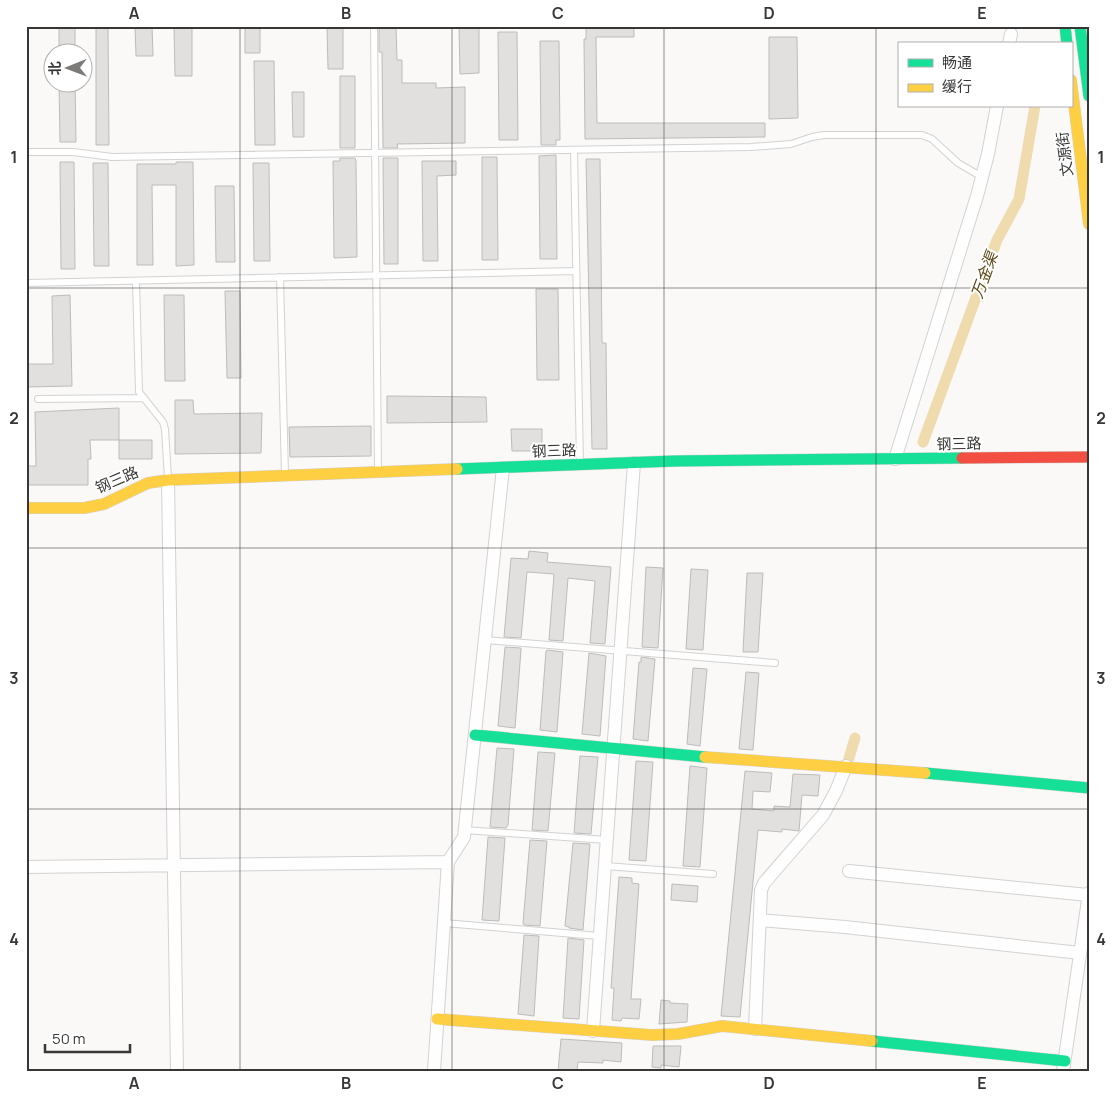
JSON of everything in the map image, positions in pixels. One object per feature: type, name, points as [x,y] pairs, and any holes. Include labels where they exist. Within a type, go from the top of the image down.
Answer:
[{"type":"street","points":[[1065,26],[1067,42]]},
{"type":"street","points":[[1080,26],[1089,96]]},
{"type":"street","name":"文源街","points":[[1072,88],[1089,224]]},
{"type":"street","points":[[895,459],[982,177],[997,108]]},
{"type":"street","name":"钢三路","points":[[26,508],[84,508],[104,504],[148,483],[168,480],[634,463],[1089,458]]},
{"type":"street","points":[[592,1031],[634,463]]},
{"type":"street","points":[[434,1071],[448,862],[464,837],[503,468]]},
{"type":"street","points":[[168,480],[177,1071]]},
{"type":"street","points":[[474,735],[740,760],[846,766],[1089,788]]},
{"type":"street","points":[[755,1029],[761,890],[764,883],[823,815],[836,792],[846,766]]},
{"type":"street","points":[[26,867],[448,862]]},
{"type":"street","points":[[437,1019],[667,1036],[722,1026],[1064,1068],[1089,894],[849,871]]},
{"type":"street","points":[[760,920],[845,927],[1080,953]]},
{"type":"lane","points":[[374,26],[378,472]]},
{"type":"lane","points":[[26,152],[73,152],[112,157],[751,147],[791,144],[812,136],[824,135],[922,135],[932,139],[958,163],[982,177]]},
{"type":"lane","points":[[574,150],[580,465]]},
{"type":"lane","points":[[26,282],[576,271]]},
{"type":"lane","points":[[280,277],[284,476]]},
{"type":"lane","points":[[136,281],[139,392],[166,428],[168,480]]},
{"type":"lane","points":[[38,399],[144,398]]},
{"type":"lane","points":[[484,640],[775,663]]},
{"type":"lane","points":[[464,830],[607,840]]},
{"type":"lane","points":[[605,866],[713,874]]},
{"type":"lane","points":[[444,923],[600,936]]},
{"type":"building","points":[[59,26],[75,26],[75,42],[59,42]]},
{"type":"building","points":[[96,26],[108,26],[109,145],[96,145]]},
{"type":"building","points":[[135,26],[152,26],[153,56],[136,56]]},
{"type":"building","points":[[174,26],[192,26],[192,76],[175,76]]},
{"type":"building","points":[[245,26],[260,26],[260,53],[245,53]]},
{"type":"building","points":[[327,26],[343,26],[343,69],[328,69]]},
{"type":"building","points":[[379,26],[396,26],[397,60],[402,60],[402,83],[436,83],[436,88],[465,87],[465,143],[397,144],[398,148],[383,148],[382,52],[379,52]]},
{"type":"building","points":[[459,26],[479,26],[479,73],[460,74]]},
{"type":"building","points":[[586,26],[634,26],[634,37],[596,37],[597,123],[765,123],[765,137],[585,139],[584,39],[586,39]]},
{"type":"building","points":[[498,32],[517,32],[518,140],[499,140]]},
{"type":"building","points":[[769,37],[797,37],[798,118],[769,119]]},
{"type":"building","points":[[540,41],[559,41],[560,140],[556,140],[556,145],[541,145]]},
{"type":"building","points":[[254,61],[274,61],[275,145],[255,145]]},
{"type":"building","points":[[340,76],[355,76],[355,148],[340,148]]},
{"type":"building","points":[[59,92],[75,92],[76,142],[60,142]]},
{"type":"building","points":[[292,92],[304,92],[304,137],[293,137]]},
{"type":"building","points":[[556,155],[557,259],[540,259],[539,156]]},
{"type":"building","points":[[482,157],[497,157],[498,260],[482,260]]},
{"type":"building","points":[[340,158],[355,158],[356,161],[357,257],[334,258],[333,161],[340,161]]},
{"type":"building","points":[[383,158],[398,158],[398,264],[384,264]]},
{"type":"building","points":[[586,159],[600,159],[602,343],[606,343],[607,449],[592,449]]},
{"type":"building","points":[[422,161],[456,161],[456,175],[437,176],[438,261],[423,261]]},
{"type":"building","points":[[60,162],[74,162],[75,269],[61,269]]},
{"type":"building","points":[[176,162],[193,162],[194,265],[176,266],[176,185],[152,185],[153,265],[137,265],[137,164],[176,164]]},
{"type":"building","points":[[93,163],[108,163],[109,266],[94,266]]},
{"type":"building","points":[[253,163],[269,163],[270,261],[254,261]]},
{"type":"building","points":[[215,186],[234,186],[235,262],[216,262]]},
{"type":"building","points":[[536,289],[558,289],[559,380],[537,380]]},
{"type":"building","points":[[225,291],[240,291],[241,378],[227,378]]},
{"type":"building","points":[[70,295],[72,386],[26,387],[26,364],[53,364],[52,296]]},
{"type":"building","points":[[164,295],[184,295],[185,381],[165,381]]},
{"type":"building","points":[[387,396],[486,397],[487,422],[387,423]]},
{"type":"building","points":[[175,400],[193,400],[194,414],[262,413],[261,453],[175,454]]},
{"type":"building","points":[[119,408],[119,440],[90,440],[91,459],[88,459],[88,485],[26,485],[26,466],[36,466],[35,412]]},
{"type":"building","points":[[371,426],[371,456],[290,457],[289,427]]},
{"type":"building","points":[[511,429],[542,429],[542,451],[512,451]]},
{"type":"building","points":[[119,440],[152,440],[152,459],[119,459]]},
{"type":"building","points":[[529,551],[548,553],[547,562],[611,567],[605,644],[590,643],[595,581],[568,578],[563,641],[549,640],[554,574],[527,572],[521,638],[504,637],[511,558],[528,559]]},
{"type":"building","points":[[646,567],[663,568],[658,648],[642,647]]},
{"type":"building","points":[[691,569],[708,570],[703,650],[686,649]]},
{"type":"building","points":[[747,573],[763,573],[758,652],[743,652]]},
{"type":"building","points":[[505,647],[521,648],[515,728],[498,726]]},
{"type":"building","points":[[546,651],[563,652],[557,732],[540,730]]},
{"type":"building","points":[[589,653],[606,656],[600,736],[582,734]]},
{"type":"building","points":[[641,657],[655,659],[648,741],[633,739],[639,662],[641,662]]},
{"type":"building","points":[[693,668],[707,669],[700,746],[687,744]]},
{"type":"building","points":[[746,672],[759,673],[753,750],[739,749]]},
{"type":"building","points":[[497,748],[514,749],[508,825],[506,828],[490,827]]},
{"type":"building","points":[[538,752],[555,753],[548,831],[532,830]]},
{"type":"building","points":[[580,756],[598,757],[591,834],[574,833]]},
{"type":"building","points":[[636,761],[653,762],[646,861],[629,860]]},
{"type":"building","points":[[690,766],[707,768],[700,867],[683,866]]},
{"type":"building","points":[[745,771],[772,773],[770,792],[753,791],[752,809],[774,811],[774,806],[790,807],[793,774],[820,775],[818,796],[802,795],[799,831],[782,829],[782,832],[758,830],[740,1017],[721,1016]]},
{"type":"building","points":[[488,837],[505,838],[499,921],[482,920]]},
{"type":"building","points":[[530,840],[547,841],[540,926],[524,925],[523,923]]},
{"type":"building","points":[[573,843],[590,844],[583,930],[565,926]]},
{"type":"building","points":[[619,877],[632,878],[632,883],[639,884],[631,999],[641,999],[639,1019],[622,1018],[621,1021],[612,1020],[614,988],[611,988]]},
{"type":"building","points":[[672,884],[698,886],[697,902],[671,900]]},
{"type":"building","points":[[524,935],[539,936],[534,1016],[518,1014]]},
{"type":"building","points":[[568,938],[584,940],[579,1019],[563,1018]]},
{"type":"building","points":[[661,1000],[670,1001],[670,1003],[688,1004],[687,1022],[659,1024]]},
{"type":"building","points":[[561,1039],[622,1043],[621,1062],[603,1060],[603,1063],[578,1062],[577,1071],[558,1071]]},
{"type":"building","points":[[653,1046],[681,1046],[679,1067],[661,1065],[661,1068],[652,1067]]},
{"type":"waterway","name":"万金渠","points":[[923,442],[997,240],[1019,199],[1035,108]]},
{"type":"waterway","name":"万金渠","points":[[849,758],[855,738]]},
{"type":"traffic: fast","points":[[1065,26],[1067,42]]},
{"type":"traffic: fast","points":[[1080,26],[1089,96]]},
{"type":"traffic: fast","points":[[457,469],[675,461],[962,458]]},
{"type":"traffic: fast","points":[[475,735],[705,757]]},
{"type":"traffic: fast","points":[[925,773],[1089,788]]},
{"type":"traffic: fast","points":[[872,1041],[1065,1061]]},
{"type":"traffic: slow","points":[[1072,88],[1089,224]]},
{"type":"traffic: slow","points":[[26,508],[84,508],[104,504],[148,483],[168,480],[457,469]]},
{"type":"traffic: slow","points":[[705,757],[925,773]]},
{"type":"traffic: slow","points":[[437,1019],[652,1035],[678,1034],[722,1026],[872,1041]]},
{"type":"traffic: jam","points":[[962,458],[1089,457]]}]
